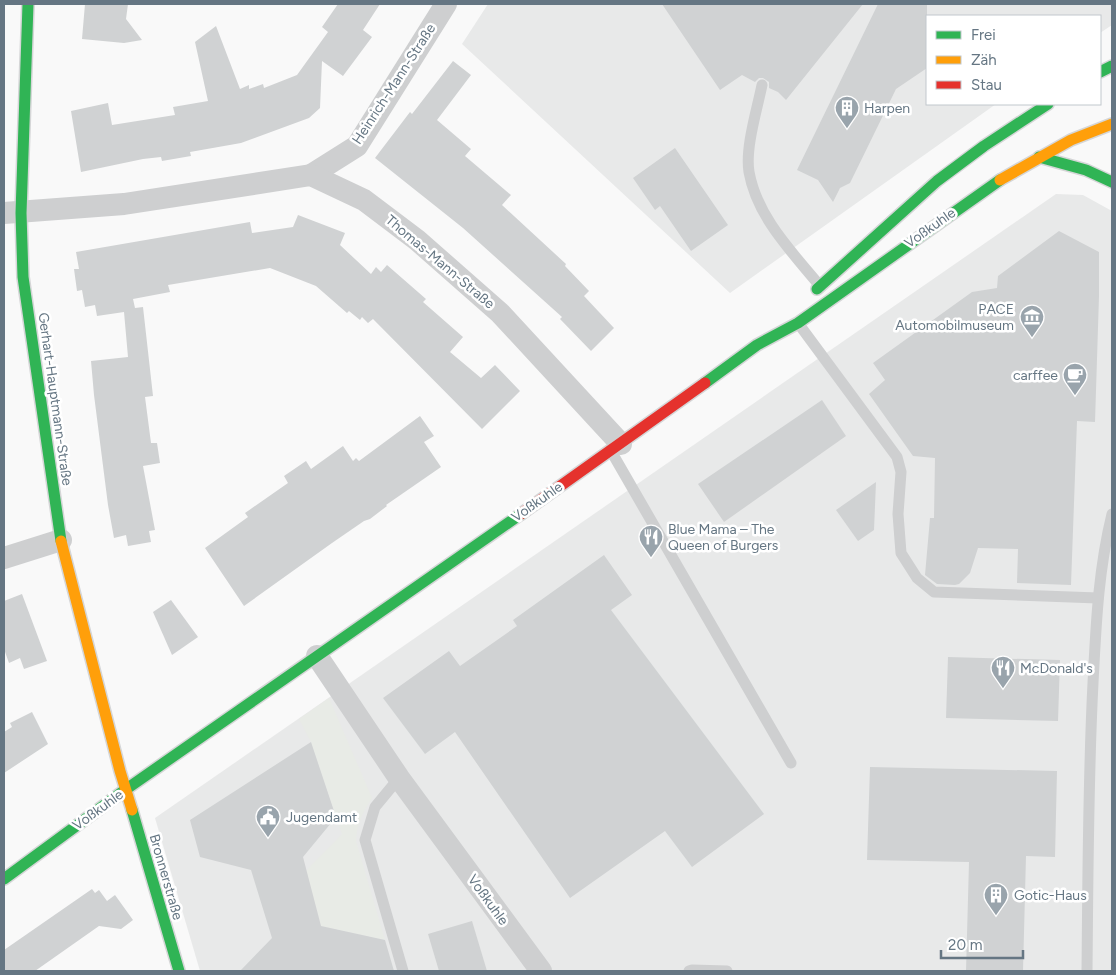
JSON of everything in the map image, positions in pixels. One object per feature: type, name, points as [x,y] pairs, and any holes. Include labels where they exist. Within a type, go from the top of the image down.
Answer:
[{"type":"street","name":"Gerhart-Hauptmann-Straße","points":[[28,4],[12,213],[61,540],[125,790]]},
{"type":"street","name":"Heinrich-Mann-Straße","points":[[311,175],[357,146],[446,4]]},
{"type":"street","name":"Voßkuhle","points":[[808,296],[856,255],[924,192],[980,149],[1046,105]]},
{"type":"street","name":"Voßkuhle","points":[[4,879],[125,790],[616,447],[756,346],[798,323],[999,180],[1071,140],[1112,124]]},
{"type":"street","points":[[1039,157],[1071,164],[1112,182]]},
{"type":"street","points":[[12,213],[124,204],[311,175]]},
{"type":"street","name":"Thomas-Mann-Straße","points":[[311,175],[364,200],[417,240],[500,313],[616,447]]},
{"type":"street","name":"Voßkuhle","points":[[756,346],[783,318]]},
{"type":"street","points":[[4,558],[61,540]]},
{"type":"street","name":"Voßkuhle","points":[[317,656],[398,778],[541,971]]},
{"type":"street","name":"Bronnerstraße","points":[[125,790],[178,971]]},
{"type":"lane","points":[[762,85],[750,144],[749,172],[759,202],[774,230],[831,298]]},
{"type":"lane","points":[[798,323],[897,457],[901,472],[898,514],[901,553],[917,578],[934,592],[1098,598]]},
{"type":"lane","points":[[616,447],[791,763]]},
{"type":"lane","points":[[1087,971],[1090,737],[1102,555],[1112,514]]},
{"type":"lane","points":[[398,778],[375,807],[365,840],[403,971]]},
{"type":"lane","points":[[689,971],[727,971]]},
{"type":"shaded area","points":[[488,4],[1112,4],[1112,25],[1101,32],[1101,15],[926,15],[926,105],[995,105],[730,293],[462,44]]},
{"type":"shaded area","points":[[1056,194],[1083,195],[1112,211],[1112,971],[200,971],[155,818]]},
{"type":"shaded area","points":[[329,698],[372,798],[361,818],[356,841],[385,940],[321,926],[306,871],[342,834],[311,742],[299,719]]},
{"type":"building","points":[[85,4],[128,4],[126,19],[142,40],[124,43],[82,39]]},
{"type":"building","points":[[338,4],[380,4],[363,30],[372,37],[343,76],[322,61],[320,108],[309,118],[241,143],[190,152],[191,156],[162,161],[161,157],[143,159],[81,172],[71,111],[108,103],[112,125],[175,115],[173,107],[208,101],[195,42],[216,26],[240,89],[249,85],[249,89],[263,84],[264,88],[297,75],[328,32],[322,27]]},
{"type":"building","points":[[662,4],[863,4],[786,100],[778,92],[769,88],[769,82],[763,78],[759,78],[755,82],[742,75],[720,90]]},
{"type":"building","name":"Harpen","points":[[878,4],[927,4],[926,69],[896,89],[850,183],[840,188],[833,202],[818,180],[797,170]]},
{"type":"building","points":[[453,61],[471,75],[437,120],[471,149],[465,156],[511,195],[502,205],[566,264],[565,266],[589,291],[584,296],[614,328],[591,351],[560,319],[562,317],[463,228],[375,158],[410,112],[412,114]]},
{"type":"building","points":[[675,148],[728,225],[691,251],[660,206],[655,210],[633,178]]},
{"type":"building","points":[[298,215],[345,233],[340,245],[371,274],[376,267],[381,272],[387,265],[426,299],[423,302],[463,337],[450,352],[481,378],[495,365],[520,391],[482,429],[373,319],[368,323],[362,317],[360,320],[349,311],[347,313],[316,286],[270,268],[168,285],[170,292],[133,299],[135,308],[143,307],[153,396],[145,397],[151,443],[157,443],[160,463],[143,466],[155,530],[149,531],[151,542],[128,546],[126,535],[114,538],[108,505],[91,361],[128,357],[124,312],[97,316],[95,305],[85,307],[82,290],[77,291],[74,269],[79,269],[76,252],[250,222],[252,233],[293,227]]},
{"type":"building","points":[[1059,231],[1099,252],[1095,422],[1077,421],[1071,585],[1017,583],[1018,549],[978,548],[970,573],[959,584],[937,584],[925,575],[930,518],[934,518],[935,458],[913,456],[869,394],[885,380],[873,363],[972,292],[997,288],[998,276]]},
{"type":"building","points":[[822,400],[846,436],[724,522],[698,484]]},
{"type":"building","points":[[420,416],[434,436],[424,442],[441,467],[386,505],[370,519],[364,521],[332,543],[244,606],[205,548],[248,517],[245,513],[288,483],[284,476],[306,461],[311,469],[343,446],[353,461],[356,458],[359,461]]},
{"type":"building","points":[[876,482],[874,530],[858,541],[836,510]]},
{"type":"building","points":[[604,555],[632,595],[611,610],[764,814],[692,867],[665,831],[570,898],[455,732],[425,754],[383,698],[449,651],[460,666],[517,626],[513,620]]},
{"type":"building","points":[[22,594],[47,661],[24,669],[20,658],[9,663],[4,649],[4,601]]},
{"type":"building","points":[[171,600],[198,637],[172,655],[153,612]]},
{"type":"building","name":"McDonald's","points":[[948,657],[1060,660],[1058,721],[946,718]]},
{"type":"building","points":[[32,712],[48,744],[4,773],[4,732],[12,727],[10,723]]},
{"type":"building","points":[[311,742],[336,817],[303,857],[321,926],[385,940],[394,971],[240,971],[272,938],[251,870],[200,857],[190,820]]},
{"type":"building","name":"Gotic-Haus","points":[[870,767],[1057,771],[1055,857],[1026,856],[1023,971],[966,971],[969,862],[867,860]]},
{"type":"building","points":[[92,889],[95,893],[99,890],[107,901],[115,895],[133,920],[121,929],[99,926],[35,971],[4,971],[4,950]]},
{"type":"building","points":[[472,921],[487,971],[439,971],[428,934]]},
{"type":"traffic: fast","points":[[28,4],[21,213],[23,277],[61,541]]},
{"type":"traffic: fast","points":[[1101,72],[1112,66]]},
{"type":"traffic: fast","points":[[817,289],[937,181],[984,146],[1046,105]]},
{"type":"traffic: fast","points":[[1039,157],[1086,170],[1112,182]]},
{"type":"traffic: fast","points":[[705,383],[757,345],[798,323],[1000,180]]},
{"type":"traffic: fast","points":[[4,879],[125,790],[521,514]]},
{"type":"traffic: fast","points":[[132,810],[179,971]]},
{"type":"traffic: slow","points":[[1000,180],[1071,140],[1112,124]]},
{"type":"traffic: slow","points":[[61,541],[120,771],[132,810]]},
{"type":"traffic: jam","points":[[521,514],[705,383]]},
{"type":"place","name":"Harpen","points":[[847,129]]},
{"type":"place","name":"PACE Automobilmuseum","points":[[1032,338]]},
{"type":"place","name":"carffee","points":[[1075,396]]},
{"type":"place","name":"Blue Mama – The Queen of Burgers","points":[[651,558]]},
{"type":"place","name":"McDonald's","points":[[1003,689]]},
{"type":"place","name":"Jugendamt","points":[[268,838]]},
{"type":"place","name":"Gotic-Haus","points":[[996,916]]}]
